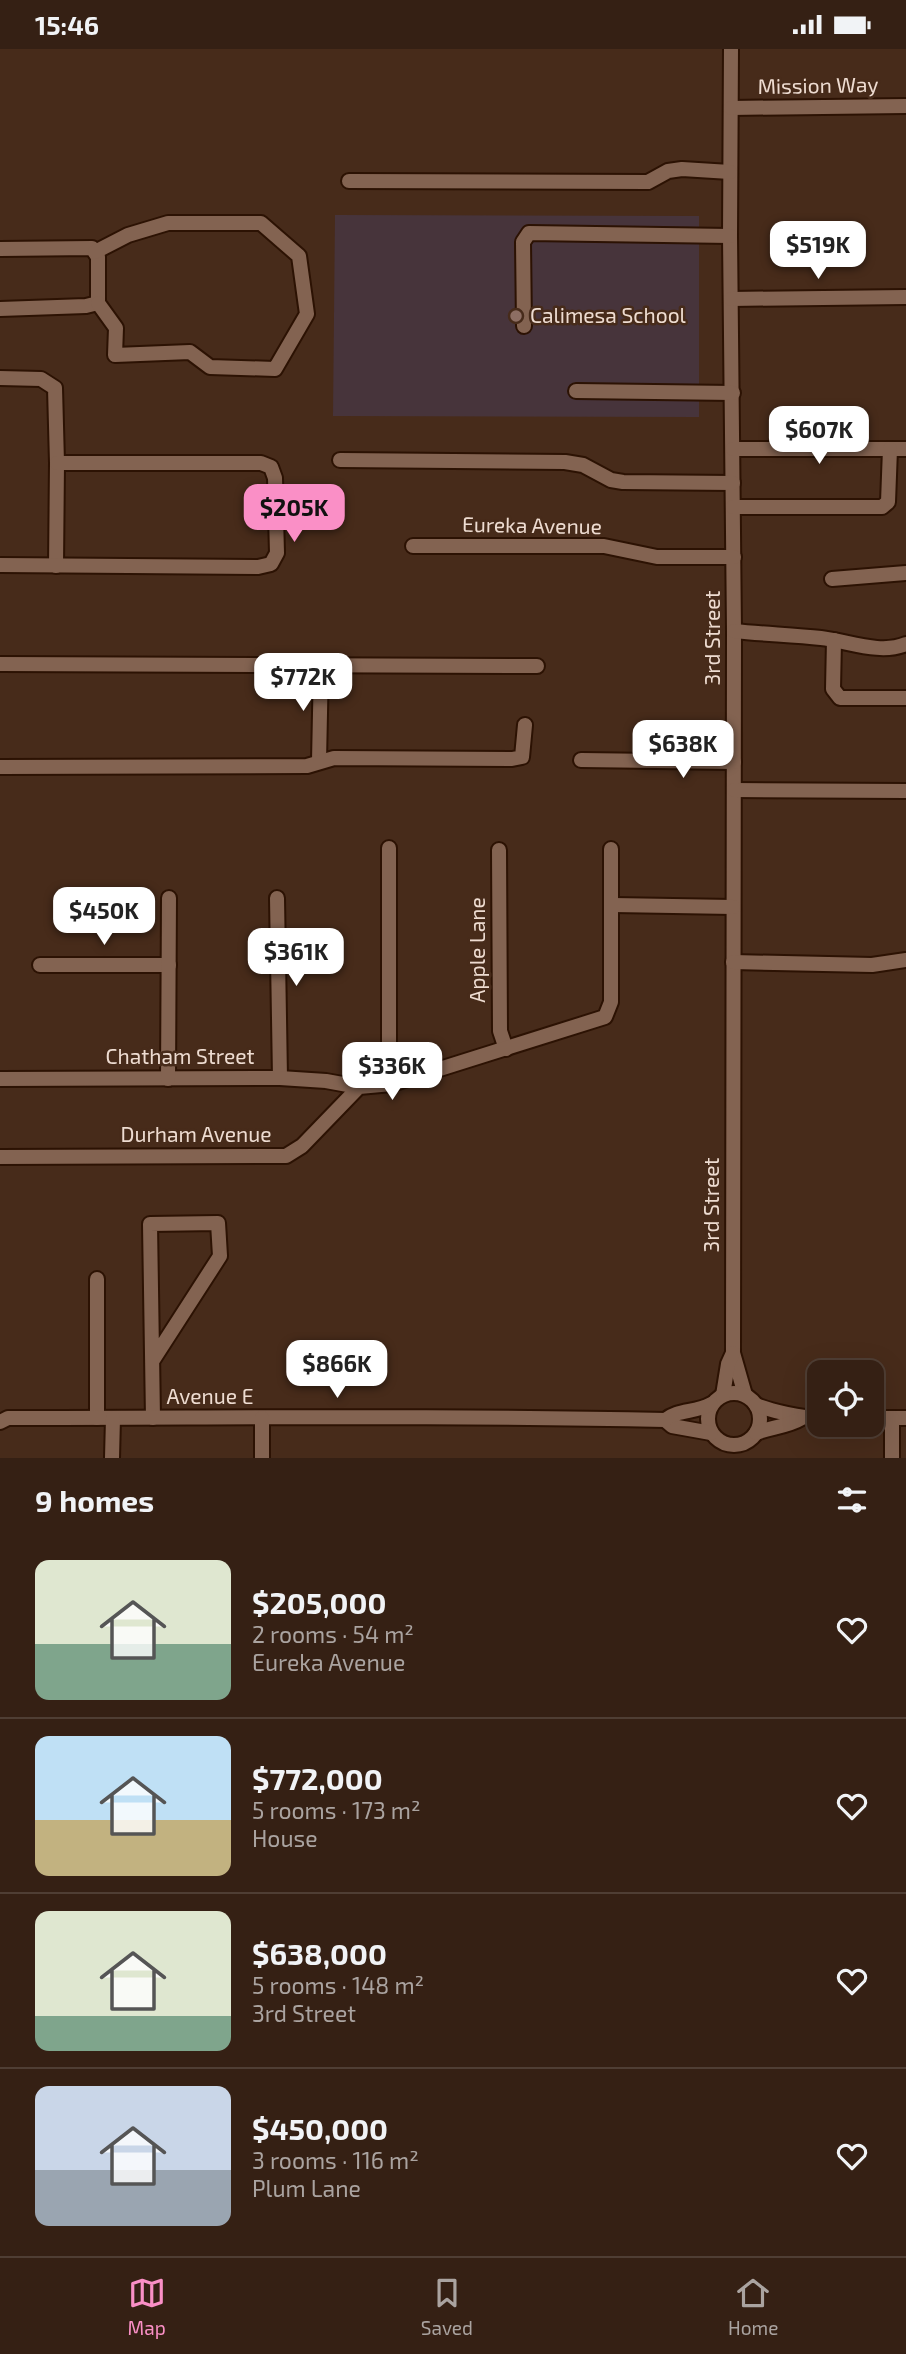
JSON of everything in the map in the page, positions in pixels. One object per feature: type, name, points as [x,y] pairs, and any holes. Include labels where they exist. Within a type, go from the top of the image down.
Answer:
[{"type":"street","name":"3rd Street","points":[[731,49],[730,236],[734,557],[733,1353],[750,1400]]},
{"type":"street","name":"Mission Way","points":[[731,108],[906,106]]},
{"type":"street","points":[[349,181],[648,182],[668,171],[682,169],[730,172]]},
{"type":"street","points":[[0,249],[92,248],[98,257],[98,303],[116,328],[116,355],[190,352],[210,367],[275,369],[307,314],[299,256],[261,223],[168,223],[128,235],[95,252]]},
{"type":"street","points":[[524,325],[523,242],[529,233],[730,236]]},
{"type":"street","points":[[731,299],[906,297]]},
{"type":"street","points":[[0,309],[86,306],[98,303]]},
{"type":"street","points":[[0,378],[41,379],[55,388],[56,566]]},
{"type":"street","points":[[576,391],[733,393]]},
{"type":"street","points":[[733,449],[906,449]]},
{"type":"street","points":[[733,507],[882,507],[888,502],[890,449]]},
{"type":"street","points":[[340,460],[565,462],[583,465],[611,480],[623,482],[733,483]]},
{"type":"street","points":[[0,565],[258,567],[271,564],[277,553],[275,478],[271,467],[261,463],[57,463]]},
{"type":"street","name":"Eureka Avenue","points":[[413,546],[604,546],[657,557],[734,557]]},
{"type":"street","points":[[832,579],[906,573]]},
{"type":"street","points":[[734,631],[835,640],[861,646],[896,649],[906,644]]},
{"type":"street","points":[[835,640],[833,689],[836,696],[906,698]]},
{"type":"street","points":[[0,664],[537,666]]},
{"type":"street","points":[[319,761],[321,665]]},
{"type":"street","points":[[0,767],[307,766],[334,758],[512,759],[522,757],[525,725]]},
{"type":"street","points":[[580,760],[734,762]]},
{"type":"street","points":[[734,790],[906,791]]},
{"type":"street","points":[[389,848],[389,1063],[392,1084]]},
{"type":"street","points":[[359,1087],[392,1084],[605,1017],[611,1002],[611,849]]},
{"type":"street","name":"Apple Lane","points":[[499,850],[500,1031],[506,1049]]},
{"type":"street","points":[[167,1079],[169,898]]},
{"type":"street","points":[[276,898],[280,1078]]},
{"type":"street","points":[[612,905],[733,907]]},
{"type":"street","points":[[733,962],[872,965],[906,960]]},
{"type":"street","points":[[40,965],[169,965]]},
{"type":"street","name":"Chatham Street","points":[[0,1079],[280,1078],[326,1081],[359,1087]]},
{"type":"street","name":"Durham Avenue","points":[[0,1157],[286,1156],[302,1146],[359,1087]]},
{"type":"street","points":[[153,1360],[220,1256],[218,1223],[150,1224],[153,1418]]},
{"type":"street","points":[[97,1279],[97,1418]]},
{"type":"street","name":"3rd Street","points":[[717,1399],[733,1353]]},
{"type":"street","points":[[725,1458],[707,1419],[717,1399],[738,1393],[766,1409],[790,1413],[802,1419]]},
{"type":"street","name":"Avenue E","points":[[665,1420],[672,1413],[700,1411],[717,1399]]},
{"type":"street","points":[[742,1458],[760,1419],[750,1400]]},
{"type":"street","name":"Avenue E","points":[[3,1417],[262,1419],[477,1415],[665,1420],[672,1426],[717,1438]]},
{"type":"street","points":[[112,1458],[113,1417]]},
{"type":"street","points":[[892,1458],[899,1417]]},
{"type":"street","points":[[262,1419],[262,1458]]},
{"type":"street","points":[[717,1438],[737,1445],[768,1428],[789,1426],[807,1419]]},
{"type":"shaded area","name":"Calimesa School","points":[[335,215],[699,216],[699,417],[333,416]]},
{"type":"place","name":"Calimesa School","points":[[516,316]]}]
